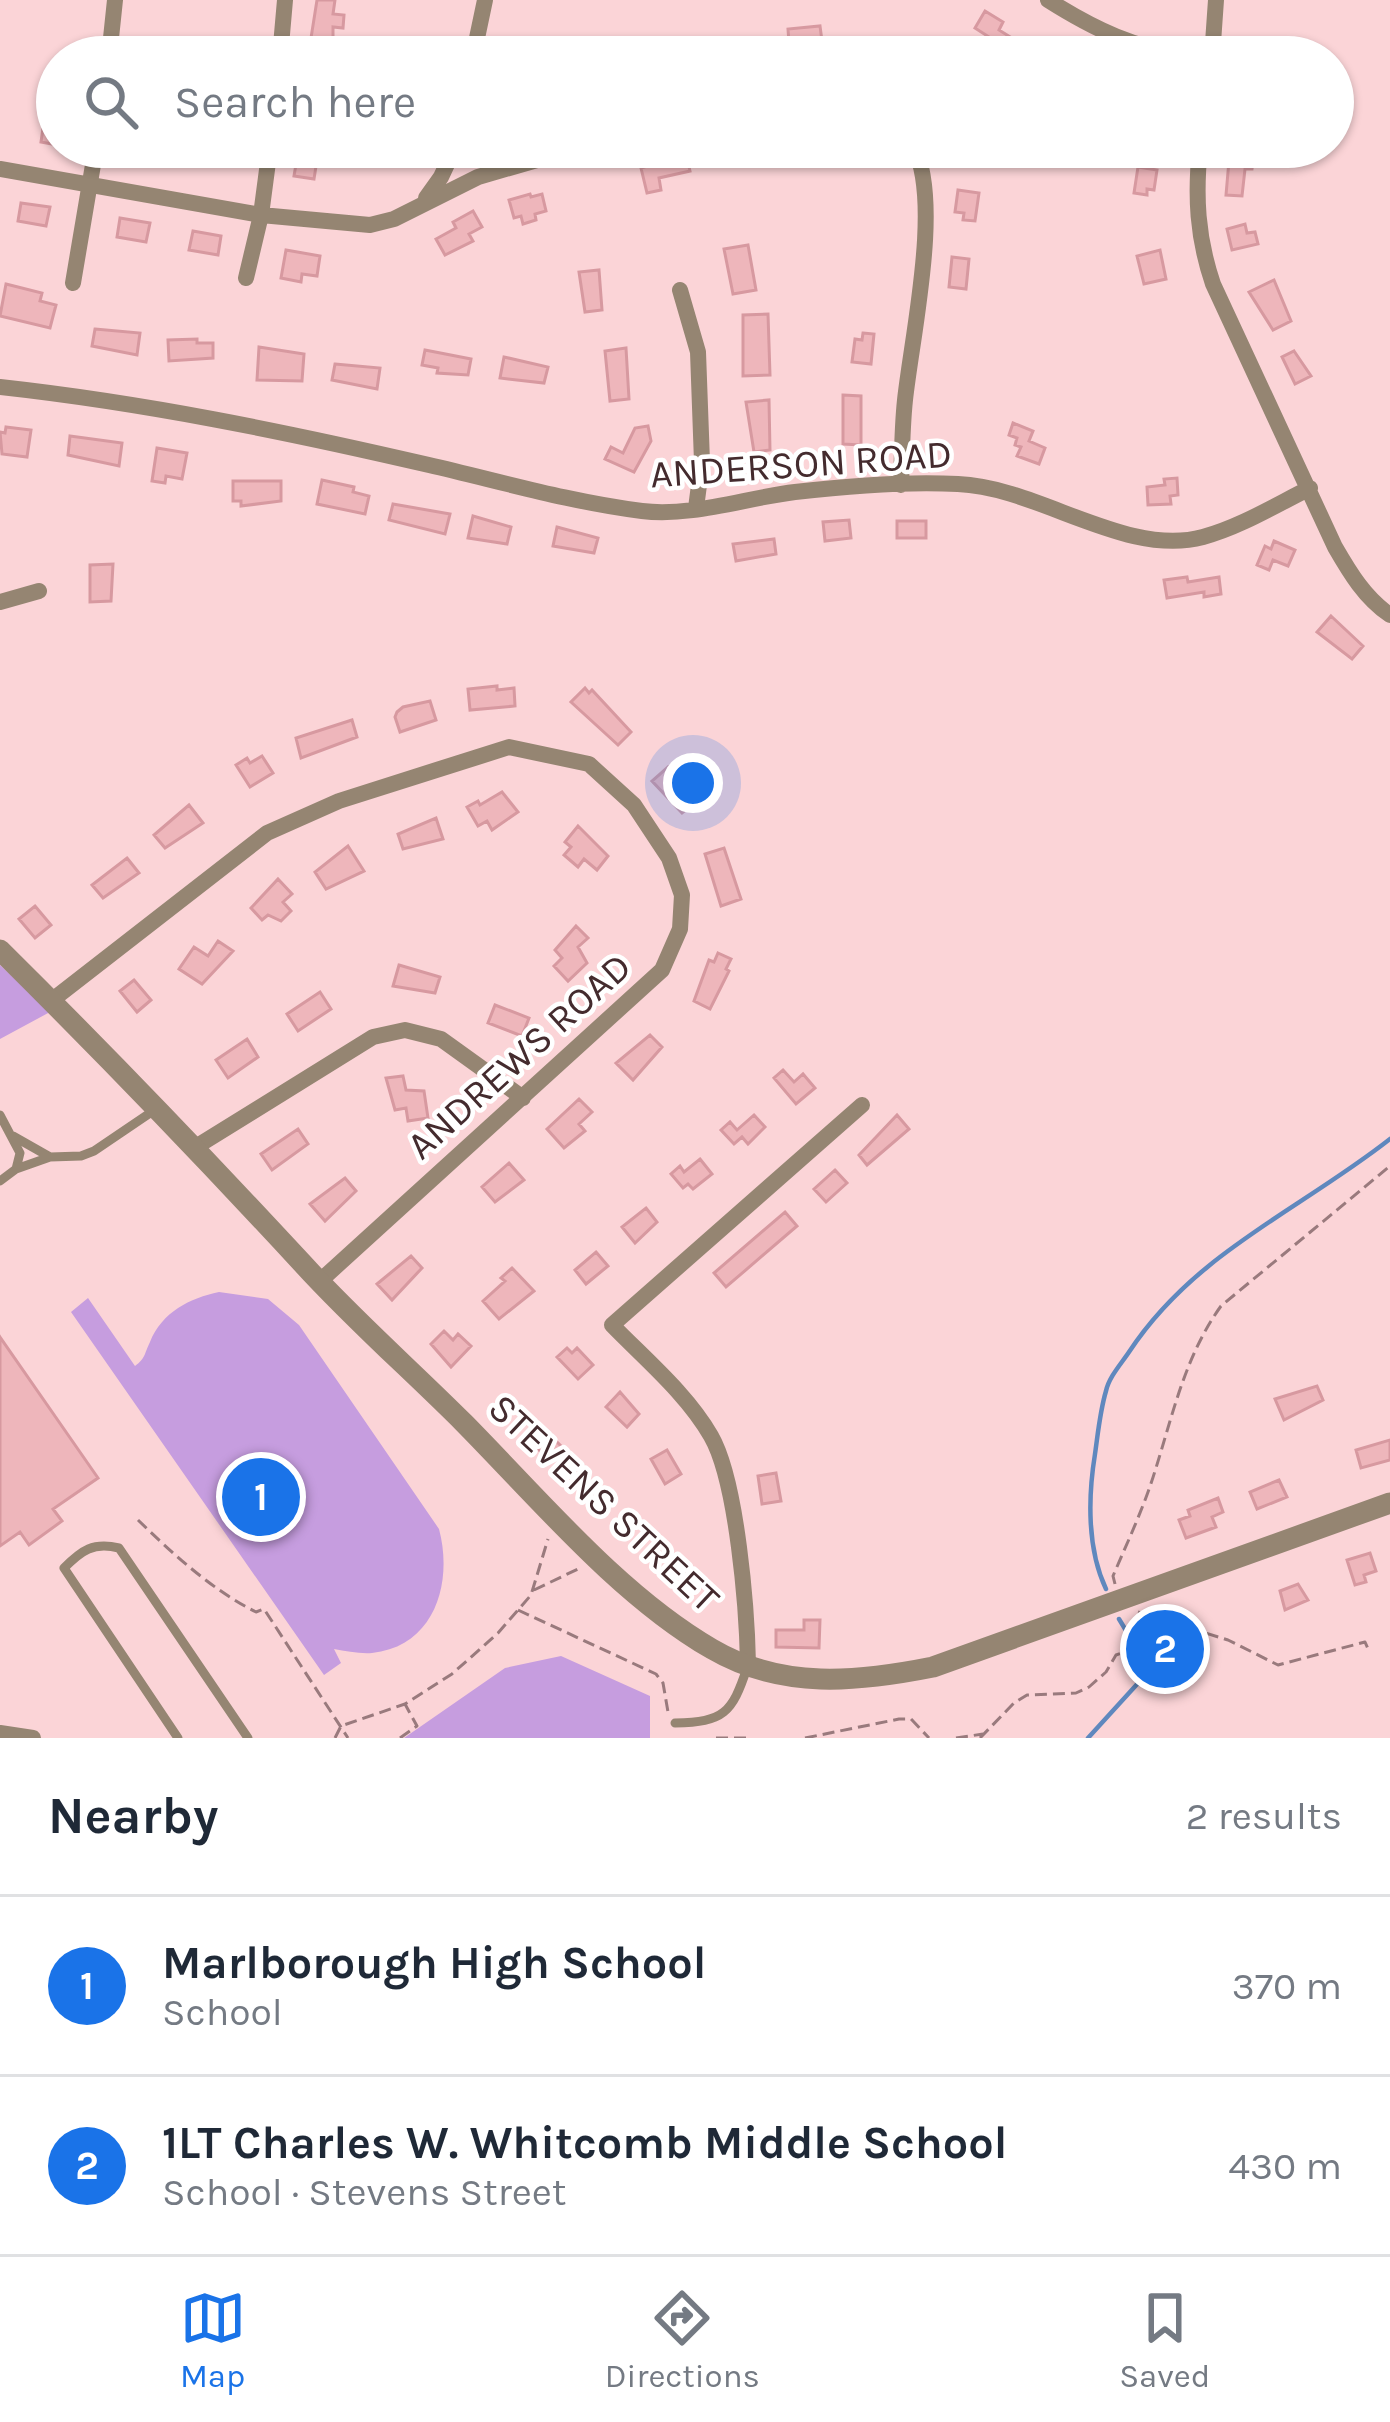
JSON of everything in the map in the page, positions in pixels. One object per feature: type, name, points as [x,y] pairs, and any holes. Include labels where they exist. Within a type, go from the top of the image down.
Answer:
[{"type":"street","points":[[111,36],[115,0]]},
{"type":"street","points":[[282,36],[285,0]]},
{"type":"street","points":[[477,36],[485,0]]},
{"type":"street","points":[[1048,0],[1113,36]]},
{"type":"street","points":[[1214,36],[1216,0]]},
{"type":"street","points":[[73,283],[93,168]]},
{"type":"street","points":[[246,278],[267,168]]},
{"type":"street","points":[[422,203],[445,168]]},
{"type":"street","points":[[0,169],[261,215],[370,225],[509,168]]},
{"type":"street","points":[[901,484],[904,404],[923,248],[925,187],[920,168]]},
{"type":"street","points":[[1197,168],[1199,243],[1243,353],[1353,578],[1390,615]]},
{"type":"street","points":[[680,290],[698,352],[702,462],[696,508]]},
{"type":"street","name":"ANDERSON ROAD","points":[[0,387],[76,395],[255,427],[648,512],[796,492],[955,483],[1008,490],[1135,536],[1180,541],[1203,538],[1310,488]]},
{"type":"street","points":[[0,602],[39,591]]},
{"type":"street","name":"ANDREWS ROAD","points":[[51,1001],[267,833],[339,801],[509,747],[589,764],[634,805],[669,858],[682,895],[680,929],[662,970],[320,1282]]},
{"type":"street","name":"STEVENS STREET","points":[[0,950],[320,1282],[634,1590],[714,1651],[776,1674],[834,1682],[933,1667],[1390,1503]]},
{"type":"street","points":[[194,1148],[373,1037],[405,1030],[441,1039],[523,1098]]},
{"type":"street","points":[[748,1664],[747,1618],[726,1473],[712,1438],[694,1412],[612,1324],[862,1105]]},
{"type":"street","points":[[0,1733],[33,1738]]},
{"type":"lane","points":[[0,1181],[16,1169],[50,1157],[94,1151],[156,1109]]},
{"type":"lane","points":[[0,1115],[20,1153],[16,1169]]},
{"type":"lane","points":[[0,1138],[12,1134],[50,1157]]},
{"type":"lane","points":[[178,1738],[64,1568],[82,1550],[100,1544],[118,1548],[248,1738]]},
{"type":"lane","points":[[672,1721],[712,1720],[723,1715],[733,1705],[748,1664]]},
{"type":"path","points":[[1126,1584],[1115,1586],[1113,1576],[1154,1476],[1180,1387],[1202,1333],[1232,1296],[1390,1166]]},
{"type":"path","points":[[137,1520],[172,1554],[238,1603],[256,1612],[273,1602]]},
{"type":"path","points":[[335,1738],[341,1726],[405,1704],[452,1674],[533,1591],[549,1534]]},
{"type":"path","points":[[533,1591],[591,1565]]},
{"type":"path","points":[[264,1609],[348,1738]]},
{"type":"path","points":[[518,1610],[656,1674],[672,1721]]},
{"type":"path","points":[[1134,1610],[1248,1647],[1278,1665],[1365,1642],[1369,1651]]},
{"type":"path","points":[[956,1738],[981,1736],[1027,1695],[1076,1693],[1106,1672],[1116,1655],[1171,1636],[1181,1627]]},
{"type":"path","points":[[400,1738],[417,1726],[405,1704]]},
{"type":"path","points":[[806,1738],[911,1719],[928,1738]]},
{"type":"path","points":[[716,1738],[746,1738]]},
{"type":"shaded area","points":[[0,965],[50,1012],[0,1039]]},
{"type":"shaded area","points":[[219,1292],[268,1299],[299,1325],[439,1529],[441,1589],[425,1624],[394,1648],[367,1653],[334,1649],[341,1663],[324,1675],[71,1312],[88,1298],[135,1366],[169,1315]]},
{"type":"shaded area","points":[[561,1656],[650,1696],[650,1738],[404,1738],[505,1668]]},
{"type":"building","points":[[317,0],[335,0],[333,14],[344,15],[343,28],[333,27],[333,36],[311,36]]},
{"type":"building","points":[[985,11],[1003,22],[999,30],[1009,36],[987,36],[975,28]]},
{"type":"building","points":[[820,26],[821,36],[788,36],[788,29]]},
{"type":"building","points":[[295,168],[316,168],[314,179],[294,176]]},
{"type":"building","points":[[641,168],[689,168],[659,178],[661,190],[647,193]]},
{"type":"building","points":[[1138,168],[1157,170],[1154,190],[1147,189],[1147,195],[1134,193]]},
{"type":"building","points":[[1228,168],[1252,168],[1245,169],[1242,196],[1226,195]]},
{"type":"building","points":[[958,190],[979,193],[975,221],[963,220],[964,213],[955,212]]},
{"type":"building","points":[[542,194],[546,211],[523,224],[521,216],[514,218],[509,200]]},
{"type":"building","points":[[21,203],[50,207],[46,226],[18,221]]},
{"type":"building","points":[[473,211],[482,227],[469,234],[473,241],[445,255],[436,239]]},
{"type":"building","points":[[120,218],[150,223],[146,242],[117,237]]},
{"type":"building","points":[[1245,224],[1247,233],[1255,232],[1258,244],[1232,250],[1227,229]]},
{"type":"building","points":[[193,231],[221,236],[218,255],[189,250]]},
{"type":"building","points":[[748,245],[756,290],[733,294],[724,249]]},
{"type":"building","points":[[286,250],[320,256],[317,276],[302,274],[301,282],[281,278]]},
{"type":"building","points":[[1160,250],[1166,279],[1144,284],[1137,256]]},
{"type":"building","points":[[952,257],[969,259],[966,289],[949,287]]},
{"type":"building","points":[[599,270],[602,310],[585,312],[579,272]]},
{"type":"building","points":[[1274,280],[1291,321],[1273,330],[1249,292]]},
{"type":"building","points":[[6,284],[42,293],[40,301],[56,305],[50,328],[0,316]]},
{"type":"building","points":[[768,314],[770,375],[743,376],[743,315]]},
{"type":"building","points":[[95,329],[140,333],[137,355],[92,346]]},
{"type":"building","points":[[863,333],[874,334],[871,364],[852,362],[855,339],[862,340]]},
{"type":"building","points":[[197,339],[197,343],[213,343],[213,358],[169,361],[168,340]]},
{"type":"building","points":[[259,347],[304,354],[302,381],[257,380]]},
{"type":"building","points":[[626,348],[629,399],[610,401],[605,351]]},
{"type":"building","points":[[425,350],[471,359],[468,375],[437,373],[438,368],[422,365]]},
{"type":"building","points":[[1294,351],[1311,376],[1295,384],[1282,357]]},
{"type":"building","points":[[504,357],[548,367],[544,383],[500,378]]},
{"type":"building","points":[[335,364],[380,368],[377,389],[332,380]]},
{"type":"building","points":[[843,395],[861,396],[861,445],[843,444]]},
{"type":"building","points":[[769,400],[770,450],[754,452],[746,402]]},
{"type":"building","points":[[1013,423],[1033,431],[1029,441],[1045,448],[1039,464],[1017,456],[1021,447],[1009,435]]},
{"type":"building","points":[[648,426],[651,441],[634,472],[605,459],[611,447],[623,453],[635,428]]},
{"type":"building","points":[[6,427],[31,430],[27,457],[2,454],[0,432],[5,433]]},
{"type":"building","points":[[70,436],[122,443],[119,466],[68,455]]},
{"type":"building","points":[[157,448],[187,453],[182,479],[166,476],[165,483],[152,481]]},
{"type":"building","points":[[1177,478],[1178,495],[1170,496],[1171,504],[1148,505],[1147,487]]},
{"type":"building","points":[[322,480],[354,487],[353,492],[369,496],[365,514],[317,504]]},
{"type":"building","points":[[233,481],[281,481],[281,501],[241,506],[241,501],[233,501]]},
{"type":"building","points":[[393,504],[450,514],[445,534],[389,520]]},
{"type":"building","points":[[473,516],[511,527],[507,544],[468,538]]},
{"type":"building","points":[[849,520],[851,538],[825,541],[823,522]]},
{"type":"building","points":[[897,521],[926,521],[926,538],[897,538]]},
{"type":"building","points":[[557,527],[598,538],[594,553],[553,546]]},
{"type":"building","points":[[774,539],[776,554],[736,561],[733,544]]},
{"type":"building","points":[[1274,541],[1295,550],[1288,566],[1273,560],[1269,570],[1257,565],[1265,546],[1271,549]]},
{"type":"building","points":[[113,564],[111,601],[90,602],[90,565]]},
{"type":"building","points":[[1187,577],[1188,582],[1219,577],[1221,594],[1167,598],[1164,580]]},
{"type":"building","points":[[1331,616],[1363,646],[1352,659],[1317,632]]},
{"type":"building","points":[[497,686],[497,690],[514,688],[515,706],[470,710],[468,689]]},
{"type":"building","points":[[585,688],[631,732],[618,745],[571,702]]},
{"type":"building","points":[[430,701],[436,720],[400,732],[397,712]]},
{"type":"building","points":[[352,720],[357,737],[301,758],[296,738]]},
{"type":"building","points":[[262,756],[273,773],[250,787],[236,765]]},
{"type":"building","points":[[668,767],[695,802],[682,813],[652,781]]},
{"type":"building","points":[[502,792],[518,812],[492,830],[487,821],[478,826],[467,807]]},
{"type":"building","points":[[189,805],[203,823],[165,848],[154,835]]},
{"type":"building","points":[[436,818],[443,839],[403,849],[398,834]]},
{"type":"building","points":[[578,826],[608,856],[597,870],[584,859],[578,867],[564,855],[571,847],[565,842]]},
{"type":"building","points":[[348,846],[364,871],[326,889],[315,872]]},
{"type":"building","points":[[724,848],[741,899],[721,906],[705,854]]},
{"type":"building","points":[[127,858],[139,873],[103,898],[92,885]]},
{"type":"building","points":[[278,879],[292,894],[283,902],[291,911],[281,921],[268,915],[262,920],[251,908]]},
{"type":"building","points":[[35,906],[51,925],[35,938],[19,919]]},
{"type":"building","points":[[576,926],[588,938],[578,947],[587,963],[568,981],[554,966],[562,958],[555,950]]},
{"type":"building","points":[[218,941],[233,951],[202,984],[179,969],[194,947],[208,956]]},
{"type":"building","points":[[718,953],[731,959],[710,1009],[694,1001],[709,960],[714,962]]},
{"type":"building","points":[[399,965],[440,977],[435,993],[393,986]]},
{"type":"building","points":[[134,980],[151,1000],[137,1012],[120,991]]},
{"type":"building","points":[[320,992],[331,1009],[298,1031],[287,1014]]},
{"type":"building","points":[[495,1005],[529,1018],[522,1036],[488,1023]]},
{"type":"building","points":[[650,1035],[662,1047],[633,1080],[616,1063]]},
{"type":"building","points":[[247,1039],[258,1057],[228,1078],[216,1060]]},
{"type":"building","points":[[783,1070],[794,1082],[803,1074],[815,1088],[796,1104],[774,1078]]},
{"type":"building","points":[[403,1076],[406,1090],[424,1091],[428,1118],[408,1121],[406,1108],[395,1110],[386,1078]]},
{"type":"building","points":[[579,1099],[592,1112],[579,1124],[585,1131],[564,1148],[547,1129]]},
{"type":"building","points":[[754,1115],[765,1127],[748,1144],[742,1137],[734,1144],[721,1130],[730,1122],[737,1130]]},
{"type":"building","points":[[897,1115],[909,1129],[867,1165],[859,1155]]},
{"type":"building","points":[[298,1129],[308,1144],[272,1170],[261,1154]]},
{"type":"building","points":[[700,1159],[712,1174],[693,1189],[688,1184],[683,1188],[671,1174],[680,1166],[684,1172]]},
{"type":"building","points":[[509,1163],[524,1180],[495,1202],[482,1187]]},
{"type":"building","points":[[835,1170],[847,1183],[826,1202],[814,1189]]},
{"type":"building","points":[[345,1178],[356,1191],[325,1221],[310,1204]]},
{"type":"building","points":[[646,1208],[657,1222],[635,1243],[622,1227]]},
{"type":"building","points":[[785,1212],[797,1226],[726,1287],[714,1273]]},
{"type":"building","points":[[596,1252],[608,1266],[586,1284],[575,1270]]},
{"type":"building","points":[[411,1256],[422,1268],[392,1300],[377,1284]]},
{"type":"building","points":[[512,1268],[534,1291],[499,1319],[483,1301]]},
{"type":"building","points":[[444,1331],[453,1340],[458,1334],[471,1346],[451,1367],[431,1344]]},
{"type":"building","points":[[0,1337],[98,1478],[53,1509],[62,1521],[29,1545],[20,1532],[0,1546]]},
{"type":"building","points":[[567,1348],[572,1353],[577,1348],[593,1365],[578,1379],[557,1357]]},
{"type":"building","points":[[1317,1386],[1323,1400],[1284,1420],[1275,1399]]},
{"type":"building","points":[[620,1392],[639,1414],[627,1427],[606,1407]]},
{"type":"building","points":[[540,1425],[563,1448],[550,1461],[530,1441]]},
{"type":"building","points":[[1390,1440],[1390,1460],[1361,1468],[1356,1450]]},
{"type":"building","points":[[667,1450],[681,1474],[665,1484],[651,1459]]},
{"type":"building","points":[[776,1473],[781,1501],[762,1504],[758,1476]]},
{"type":"building","points":[[1279,1480],[1287,1497],[1257,1509],[1250,1492]]},
{"type":"building","points":[[1218,1498],[1223,1512],[1212,1517],[1216,1527],[1186,1538],[1179,1520],[1190,1516],[1188,1510]]},
{"type":"building","points":[[1370,1553],[1376,1571],[1364,1575],[1366,1582],[1355,1585],[1347,1560]]},
{"type":"building","points":[[1298,1584],[1308,1600],[1285,1610],[1280,1591]]},
{"type":"building","points":[[804,1620],[820,1620],[819,1648],[776,1647],[776,1630],[804,1630]]},
{"type":"waterway","points":[[1106,1589],[1095,1557],[1090,1505],[1101,1414],[1112,1376],[1155,1317],[1217,1259],[1390,1139]]},
{"type":"waterway","points":[[1088,1738],[1150,1670],[1119,1619]]},
{"type":"place","name":"Marlborough High School","points":[[261,1497]]},
{"type":"place","name":"1LT Charles W. Whitcomb Middle School","points":[[1165,1649]]}]
